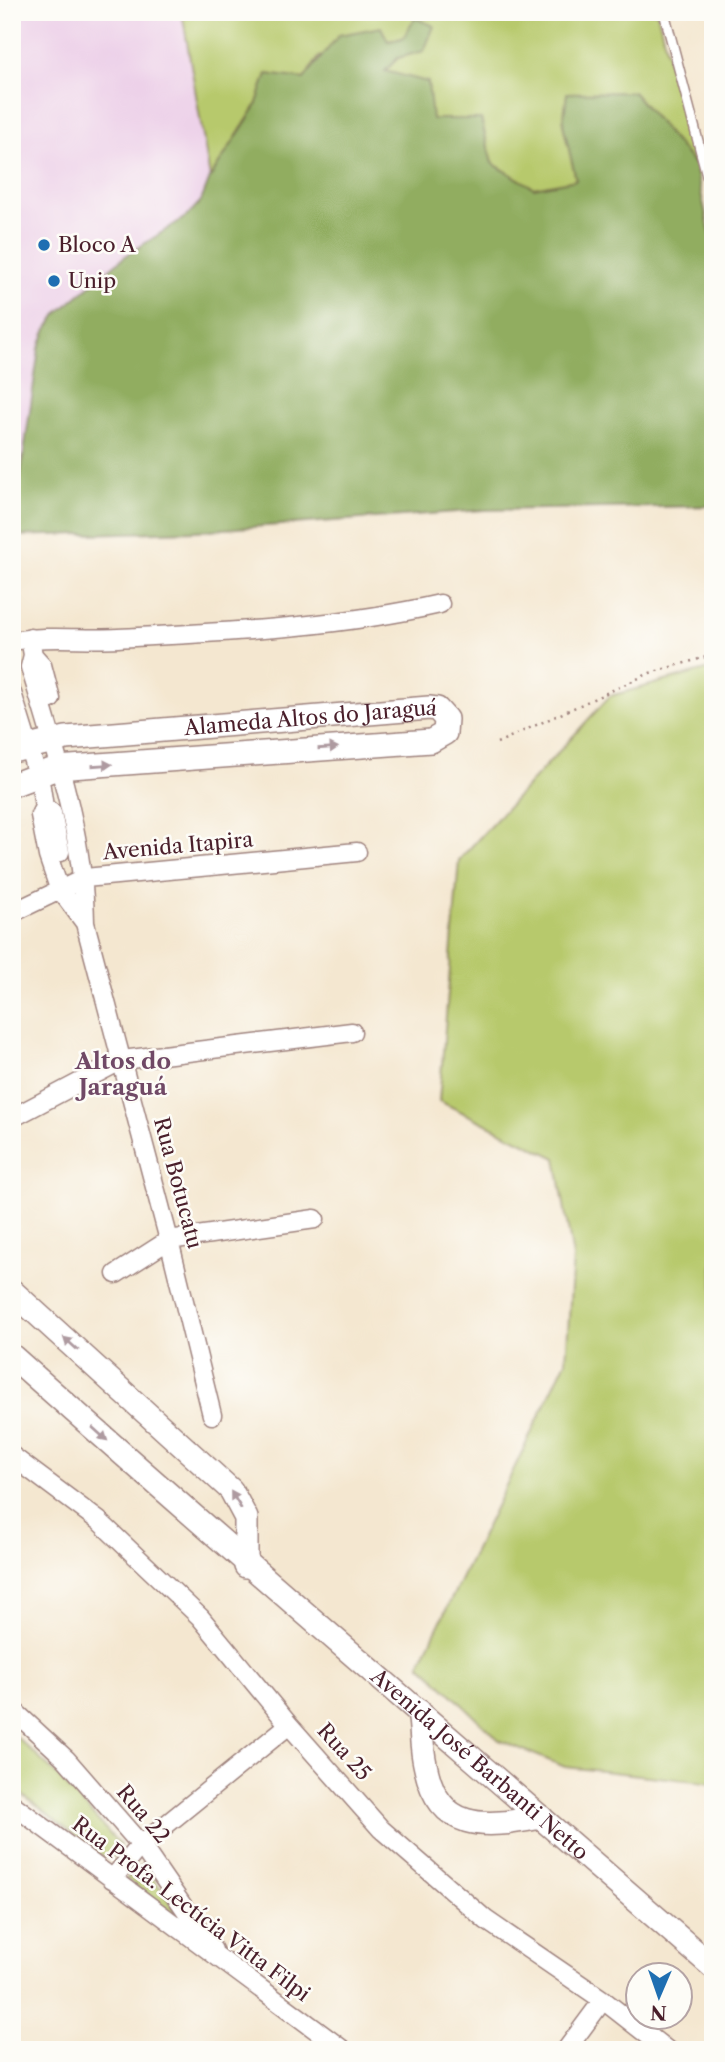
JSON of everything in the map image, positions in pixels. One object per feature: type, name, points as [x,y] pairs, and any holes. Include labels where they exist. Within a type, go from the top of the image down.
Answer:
[{"type":"street","points":[[25,644],[254,631],[393,615],[440,604]]},
{"type":"street","points":[[25,644],[42,665],[56,717],[35,742]]},
{"type":"street","points":[[12,694],[48,771]]},
{"type":"street","name":"Alameda Altos do Jaraguá","points":[[12,785],[48,771],[431,741],[445,733],[446,719],[441,712],[429,708],[35,742]]},
{"type":"street","name":"Rua Botucatu","points":[[48,771],[44,807],[40,815],[48,856],[57,880],[85,923]]},
{"type":"street","name":"Rua Botucatu","points":[[48,771],[85,878],[85,923],[169,1240],[212,1415]]},
{"type":"street","name":"Avenida Itapira","points":[[12,913],[57,880],[357,852]]},
{"type":"street","points":[[12,1118],[122,1060],[352,1032]]},
{"type":"street","points":[[116,1275],[169,1240],[314,1219]]},
{"type":"street","points":[[12,1291],[231,1490],[246,1518],[246,1566]]},
{"type":"street","name":"Avenida José Barbanti Netto","points":[[12,1356],[246,1566],[419,1711],[713,1967]]},
{"type":"street","name":"Rua 25","points":[[12,1457],[99,1521],[200,1617],[289,1725],[381,1829],[486,1920],[603,2000],[667,2050]]},
{"type":"street","name":"Rua 22","points":[[12,1709],[66,1759],[141,1845],[222,1962]]},
{"type":"street","points":[[419,1711],[429,1784],[441,1805],[462,1821],[486,1825],[541,1817]]},
{"type":"street","points":[[112,1879],[141,1845],[289,1725]]},
{"type":"street","name":"Rua Profa. Lectícia Vitta Filpi","points":[[12,1804],[342,2050]]},
{"type":"street","points":[[566,2050],[603,2000]]},
{"type":"lane","points":[[664,12],[713,198]]},
{"type":"path","points":[[498,743],[650,673],[713,655]]},
{"type":"shaded area","name":"Unip","points":[[12,12],[182,12],[210,178],[201,201],[187,215],[124,257],[58,313],[47,329],[39,348],[12,536]]},
{"type":"green space","points":[[182,12],[657,12],[695,165],[633,92],[563,124],[577,180],[534,188],[492,163],[481,119],[432,119],[384,71],[398,58],[403,38],[319,57],[304,79],[267,74],[256,106],[210,178]]},
{"type":"green space","points":[[415,18],[434,26],[424,51],[398,58],[385,71],[428,82],[432,119],[481,119],[492,163],[534,188],[576,180],[563,124],[567,93],[633,92],[695,165],[713,246],[713,506],[484,510],[196,531],[12,536],[39,348],[58,313],[124,257],[187,216],[201,201],[210,178],[256,106],[267,74],[304,79],[339,35],[381,27],[388,41],[403,38]]},
{"type":"green space","points":[[713,668],[713,1783],[565,1767],[499,1740],[420,1664],[566,1361],[573,1257],[556,1158],[439,1101],[459,860],[610,696]]},
{"type":"green space","points":[[12,1733],[55,1773],[120,1845],[122,1853],[109,1858],[101,1855],[12,1787]]},
{"type":"green space","points":[[143,1864],[184,1921],[126,1879]]},
{"type":"place","name":"Bloco A","points":[[44,245]]},
{"type":"place","name":"Unip","points":[[54,281]]},
{"type":"district","name":"Altos do Jaraguá","points":[[123,1074]]}]
